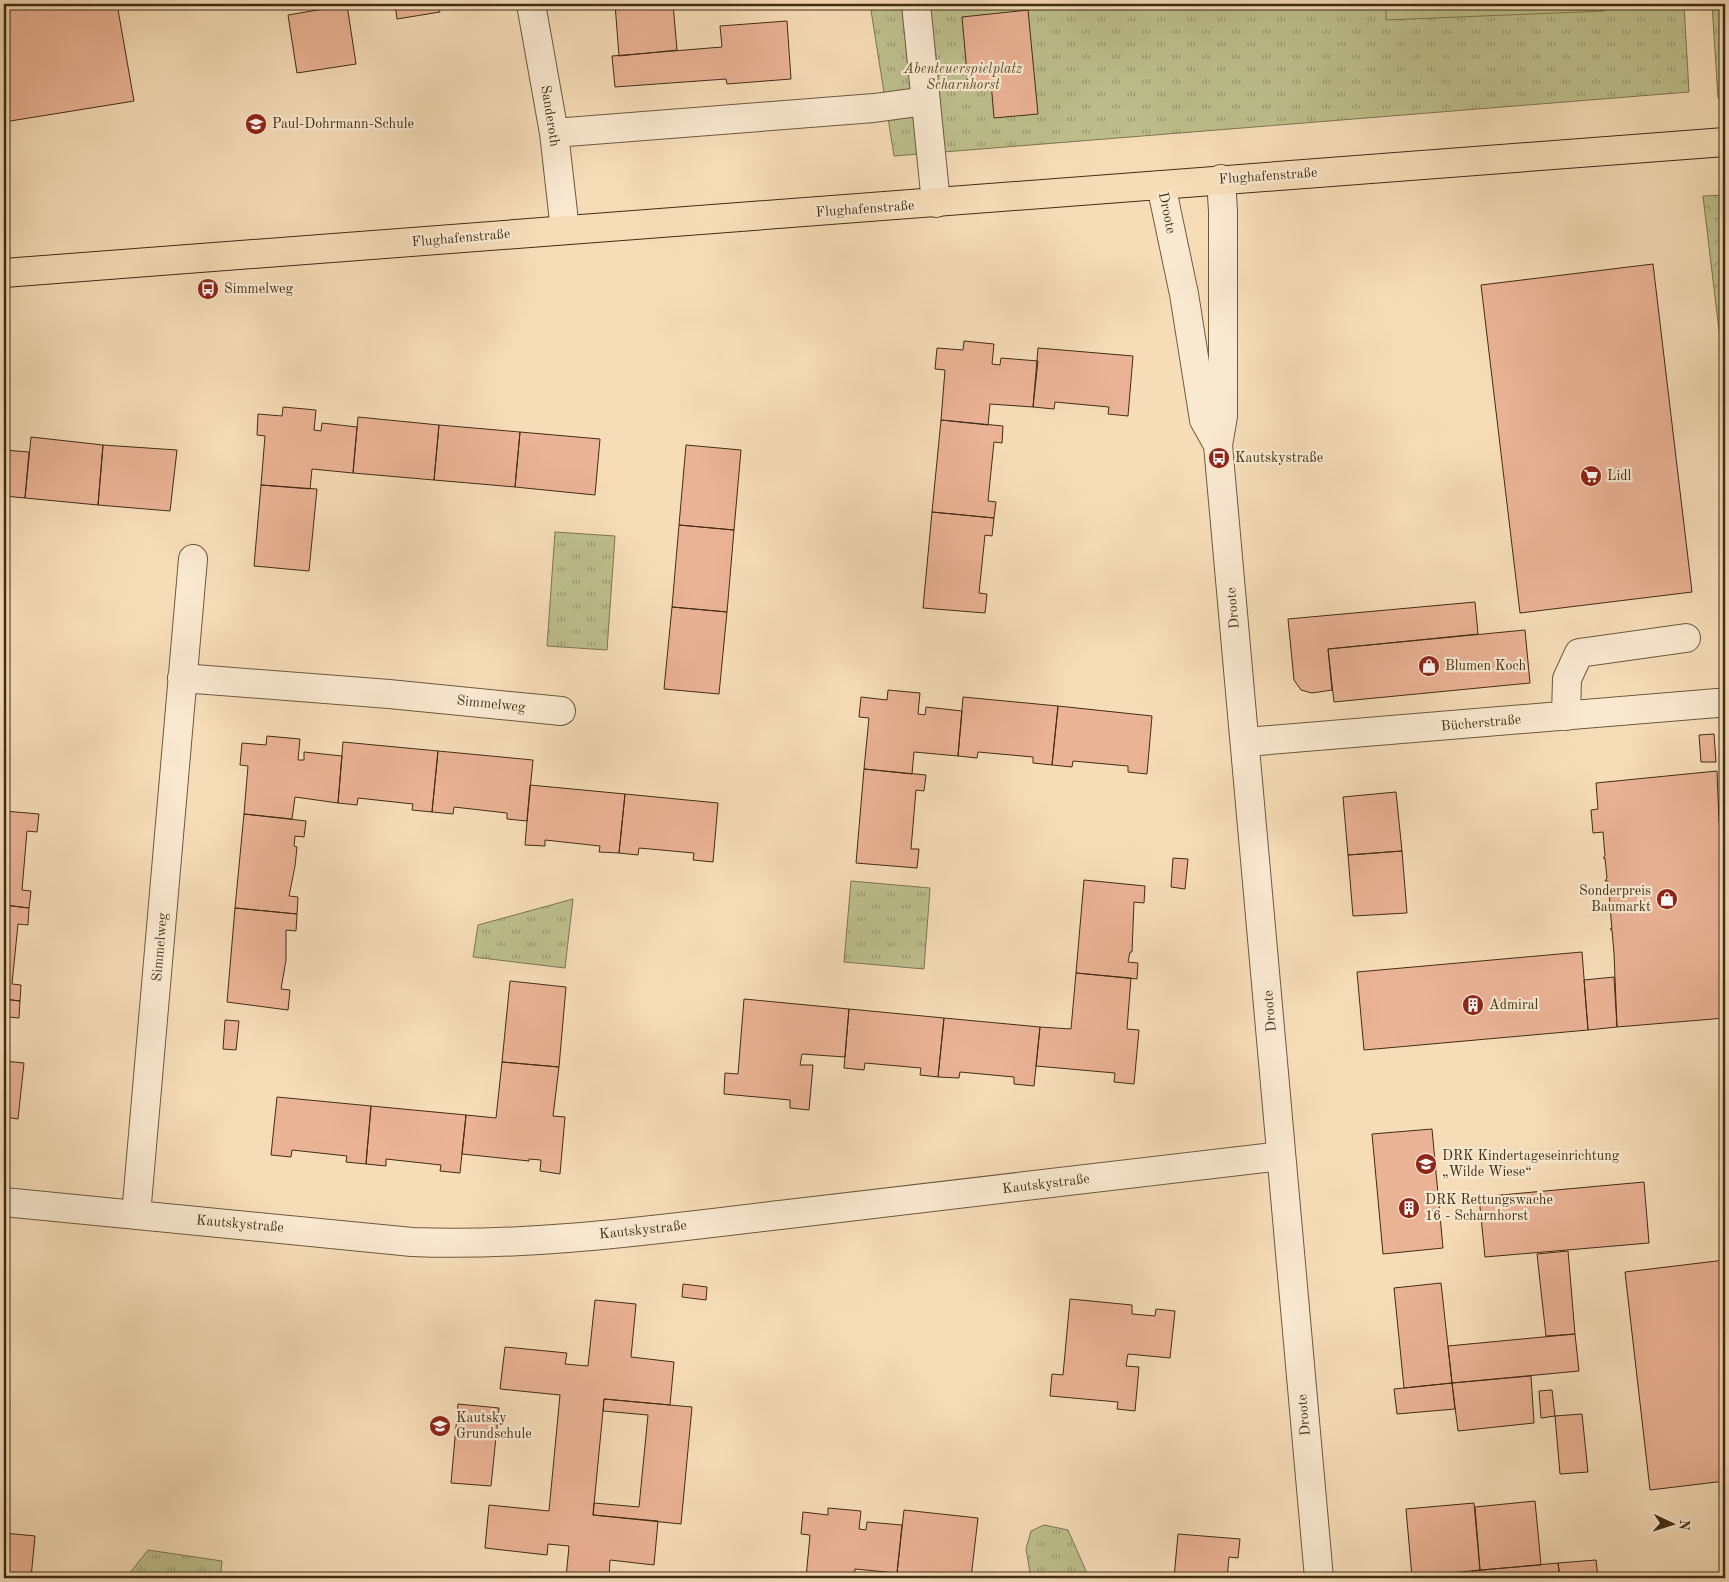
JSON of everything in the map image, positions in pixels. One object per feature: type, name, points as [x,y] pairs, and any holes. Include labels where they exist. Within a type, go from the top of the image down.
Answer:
[{"type":"main road","name":"Flughafenstraße","points":[[4,273],[1725,142]]},
{"type":"street","name":"Sanderoth","points":[[531,4],[554,133],[565,230]]},
{"type":"street","points":[[916,4],[936,203]]},
{"type":"street","points":[[554,133],[881,107],[926,101]]},
{"type":"street","name":"Droote","points":[[1221,179],[1223,211],[1223,416],[1218,445],[1246,742],[1319,1578]]},
{"type":"street","name":"Droote","points":[[1161,185],[1184,294],[1204,420],[1218,445]]},
{"type":"street","name":"Simmelweg","points":[[136,1215],[192,559]]},
{"type":"street","points":[[1566,716],[1567,679],[1579,653],[1686,638]]},
{"type":"street","name":"Simmelweg","points":[[182,678],[389,694],[561,711]]},
{"type":"street","name":"Bücherstraße","points":[[1246,742],[1717,703]]},
{"type":"street","name":"Kautskystraße","points":[[4,1202],[250,1224],[412,1242],[468,1244],[534,1241],[1282,1156]]},
{"type":"green space","name":"Abenteuerspielplatz Scharnhorst","points":[[870,4],[1684,4],[1689,92],[894,156]]},
{"type":"green space","points":[[1386,4],[1603,4],[1604,11],[1386,20]]},
{"type":"green space","points":[[1712,4],[1725,4],[1725,98],[1718,98]]},
{"type":"green space","points":[[1725,195],[1725,381],[1703,196]]},
{"type":"green space","points":[[555,532],[615,536],[607,650],[547,646]]},
{"type":"green space","points":[[851,881],[930,888],[924,969],[844,962]]},
{"type":"green space","points":[[573,899],[565,968],[473,957],[478,925]]},
{"type":"green space","points":[[1044,1525],[1068,1530],[1089,1578],[1031,1578],[1026,1549],[1031,1531]]},
{"type":"green space","points":[[148,1550],[222,1561],[220,1578],[128,1578],[129,1574]]},
{"type":"building","points":[[4,4],[117,4],[134,101],[4,122]]},
{"type":"building","points":[[395,4],[438,4],[440,12],[397,19]]},
{"type":"building","points":[[615,4],[673,4],[677,50],[619,56]]},
{"type":"building","points":[[347,5],[356,64],[297,73],[288,15]]},
{"type":"building","points":[[1028,10],[1038,114],[994,118],[991,82],[968,84],[962,17]]},
{"type":"building","points":[[787,21],[791,79],[727,84],[726,79],[615,87],[612,56],[722,47],[720,26]]},
{"type":"building","name":"Lidl","points":[[1653,264],[1692,592],[1520,613],[1481,285]]},
{"type":"building","points":[[964,341],[994,344],[992,364],[1000,365],[1001,358],[1038,361],[1033,407],[990,404],[988,425],[941,420],[945,370],[935,369],[937,348],[963,350]]},
{"type":"building","points":[[1038,348],[1133,356],[1128,416],[1108,414],[1109,407],[1055,402],[1054,409],[1033,407]]},
{"type":"building","points":[[283,407],[316,410],[314,430],[321,431],[322,423],[357,427],[353,473],[312,469],[310,489],[261,485],[265,436],[257,435],[258,414],[282,416]]},
{"type":"building","points":[[358,417],[439,425],[434,480],[353,473]]},
{"type":"building","points":[[941,420],[1003,426],[1002,443],[994,442],[988,501],[996,502],[994,518],[932,512]]},
{"type":"building","points":[[439,425],[520,432],[515,487],[434,480]]},
{"type":"building","points":[[520,432],[600,439],[595,495],[515,487]]},
{"type":"building","points":[[31,437],[103,445],[98,505],[25,498]]},
{"type":"building","points":[[103,445],[177,450],[170,511],[98,505]]},
{"type":"building","points":[[686,445],[741,450],[734,530],[679,525]]},
{"type":"building","points":[[4,450],[29,452],[25,498],[4,496]]},
{"type":"building","points":[[261,485],[317,489],[309,571],[254,566]]},
{"type":"building","points":[[932,512],[994,518],[992,536],[985,535],[979,593],[987,594],[985,613],[923,608]]},
{"type":"building","points":[[679,525],[734,530],[727,612],[672,607]]},
{"type":"building","points":[[1475,602],[1478,634],[1328,649],[1332,690],[1312,693],[1301,690],[1294,680],[1288,619]]},
{"type":"building","points":[[672,607],[727,612],[719,694],[664,689]]},
{"type":"building","name":"Blumen Koch","points":[[1525,630],[1530,683],[1334,702],[1328,649]]},
{"type":"building","points":[[888,690],[920,693],[918,714],[925,715],[926,707],[962,711],[958,756],[914,752],[912,774],[864,769],[869,718],[859,717],[861,697],[887,700]]},
{"type":"building","points":[[963,697],[1058,706],[1052,765],[1033,763],[1033,757],[978,752],[977,758],[958,756]]},
{"type":"building","points":[[1058,706],[1152,716],[1147,774],[1128,772],[1128,766],[1073,761],[1072,767],[1052,765]]},
{"type":"building","points":[[1714,734],[1716,762],[1701,762],[1699,735]]},
{"type":"building","points":[[267,736],[300,739],[298,760],[304,760],[304,752],[342,756],[338,803],[295,797],[292,819],[244,814],[248,766],[240,765],[242,743],[266,745]]},
{"type":"building","points":[[343,742],[438,751],[432,812],[412,810],[413,804],[358,798],[357,805],[338,803]]},
{"type":"building","points":[[438,751],[533,760],[527,821],[507,819],[507,813],[454,807],[453,814],[432,812]]},
{"type":"building","points":[[864,769],[926,775],[924,791],[916,790],[911,849],[919,849],[917,868],[856,863]]},
{"type":"building","name":"Sonderpreis Baumarkt","points":[[1717,771],[1721,845],[1724,844],[1721,847],[1723,870],[1725,870],[1723,871],[1725,1018],[1617,1027],[1614,953],[1612,930],[1610,929],[1612,929],[1610,907],[1608,907],[1610,904],[1608,881],[1605,881],[1607,878],[1605,858],[1603,858],[1605,856],[1603,832],[1593,833],[1591,810],[1598,809],[1596,783]]},
{"type":"building","points":[[530,785],[625,794],[619,853],[599,852],[600,846],[545,840],[545,846],[525,845]]},
{"type":"building","points":[[1396,792],[1402,851],[1348,855],[1343,797]]},
{"type":"building","points":[[625,794],[718,803],[713,862],[693,860],[694,853],[639,848],[638,855],[619,853]]},
{"type":"building","points":[[4,811],[39,814],[37,832],[27,831],[22,890],[31,891],[29,908],[4,905]]},
{"type":"building","points":[[244,814],[306,821],[304,837],[295,836],[294,846],[297,847],[289,896],[298,897],[297,914],[235,908]]},
{"type":"building","points":[[1402,851],[1407,913],[1353,916],[1348,855]]},
{"type":"building","points":[[1173,858],[1188,859],[1185,889],[1171,887]]},
{"type":"building","points":[[1084,880],[1145,886],[1144,903],[1134,902],[1132,952],[1130,952],[1128,962],[1138,963],[1137,979],[1076,973]]},
{"type":"building","points":[[4,905],[29,908],[28,925],[18,924],[12,984],[21,985],[20,1001],[4,999]]},
{"type":"building","points":[[235,908],[297,914],[296,931],[286,930],[286,960],[281,989],[290,990],[288,1010],[227,1002]]},
{"type":"building","name":"Admiral","points":[[1582,952],[1588,1030],[1364,1050],[1357,972]]},
{"type":"building","points":[[1076,973],[1131,978],[1127,1029],[1139,1030],[1134,1084],[1114,1082],[1115,1073],[1036,1066],[1040,1027],[1071,1029]]},
{"type":"building","points":[[1614,977],[1617,1027],[1588,1030],[1584,980]]},
{"type":"building","points":[[510,981],[566,987],[559,1067],[502,1062]]},
{"type":"building","points":[[4,999],[20,1001],[19,1018],[9,1017],[4,1061]]},
{"type":"building","points":[[744,999],[849,1009],[845,1057],[802,1054],[800,1065],[813,1065],[809,1110],[790,1108],[790,1100],[724,1094],[725,1073],[738,1074]]},
{"type":"building","points":[[849,1009],[944,1018],[938,1077],[920,1075],[921,1068],[865,1063],[864,1070],[844,1068]]},
{"type":"building","points":[[944,1018],[1040,1027],[1034,1086],[1014,1084],[1014,1077],[960,1072],[959,1078],[938,1077]]},
{"type":"building","points":[[225,1020],[239,1021],[236,1050],[223,1049]]},
{"type":"building","points":[[4,1061],[24,1063],[18,1119],[4,1117]]},
{"type":"building","points":[[502,1062],[559,1067],[553,1116],[565,1117],[560,1174],[540,1171],[541,1160],[529,1159],[529,1161],[462,1154],[466,1115],[496,1118]]},
{"type":"building","points":[[277,1097],[371,1106],[366,1164],[346,1162],[347,1156],[292,1150],[291,1157],[271,1155]]},
{"type":"building","points":[[371,1106],[466,1115],[460,1173],[440,1171],[441,1165],[386,1159],[386,1166],[366,1164]]},
{"type":"building","name":"DRK Rettungswache 16 - Scharnhorst","points":[[1432,1129],[1443,1248],[1383,1254],[1372,1134]]},
{"type":"building","points":[[1644,1182],[1649,1243],[1485,1257],[1479,1197]]},
{"type":"building","points":[[1568,1251],[1575,1334],[1546,1336],[1537,1254]]},
{"type":"building","points":[[1725,1260],[1725,1481],[1650,1490],[1625,1272]]},
{"type":"building","points":[[1441,1283],[1452,1383],[1404,1388],[1394,1288]]},
{"type":"building","points":[[683,1284],[707,1287],[706,1300],[682,1297]]},
{"type":"building","points":[[1070,1299],[1132,1305],[1132,1314],[1155,1316],[1156,1309],[1175,1311],[1170,1358],[1128,1354],[1126,1366],[1139,1367],[1135,1411],[1117,1409],[1118,1402],[1050,1396],[1052,1374],[1063,1375]]},
{"type":"building","points":[[595,1300],[636,1304],[631,1357],[674,1362],[670,1405],[604,1399],[593,1515],[658,1521],[654,1565],[610,1560],[609,1578],[566,1578],[569,1546],[548,1544],[547,1555],[485,1548],[489,1505],[549,1511],[560,1395],[500,1389],[505,1347],[567,1353],[565,1364],[588,1366]]},
{"type":"building","points":[[1575,1334],[1579,1371],[1452,1383],[1448,1346]]},
{"type":"building","points":[[1531,1376],[1534,1423],[1458,1431],[1452,1383]]},
{"type":"building","points":[[1452,1383],[1455,1409],[1397,1414],[1394,1389]]},
{"type":"building","points":[[1552,1390],[1555,1416],[1541,1418],[1539,1391]]},
{"type":"building","points":[[604,1399],[692,1407],[681,1524],[593,1515],[594,1503],[639,1507],[648,1415],[603,1411]]},
{"type":"building","points":[[458,1404],[499,1408],[491,1486],[451,1483]]},
{"type":"building","points":[[1582,1414],[1588,1472],[1560,1474],[1555,1416]]},
{"type":"building","points":[[1535,1501],[1541,1565],[1480,1570],[1475,1507]]},
{"type":"building","points":[[1474,1503],[1480,1570],[1412,1577],[1406,1509]]},
{"type":"building","points":[[828,1508],[861,1511],[859,1529],[866,1530],[867,1522],[902,1525],[897,1573],[855,1569],[854,1578],[806,1578],[810,1535],[801,1534],[803,1512],[828,1515]]},
{"type":"building","points":[[904,1510],[978,1518],[971,1578],[944,1578],[897,1573]]},
{"type":"building","points":[[4,1533],[35,1536],[31,1578],[4,1578]]},
{"type":"building","points":[[1178,1534],[1240,1539],[1238,1558],[1229,1557],[1227,1578],[1174,1578]]},
{"type":"building","points":[[1596,1560],[1598,1578],[1560,1578],[1558,1563]]},
{"type":"building","points":[[1558,1563],[1560,1578],[1473,1578],[1472,1571]]},
{"type":"place","name":"Paul-Dohrmann-Schule","points":[[256,124]]},
{"type":"place","name":"Simmelweg","points":[[208,289]]},
{"type":"place","name":"Kautskystraße","points":[[1219,458]]},
{"type":"place","name":"Lidl","points":[[1591,476]]},
{"type":"place","name":"Blumen Koch","points":[[1429,666]]},
{"type":"place","name":"Sonderpreis Baumarkt","points":[[1667,899]]},
{"type":"place","name":"Admiral","points":[[1473,1005]]},
{"type":"place","name":"DRK Kindertageseinrichtung „Wilde Wiese“","points":[[1426,1164]]},
{"type":"place","name":"DRK Rettungswache 16 - Scharnhorst","points":[[1409,1208]]},
{"type":"place","name":"Kautsky Grundschule","points":[[440,1426]]}]
